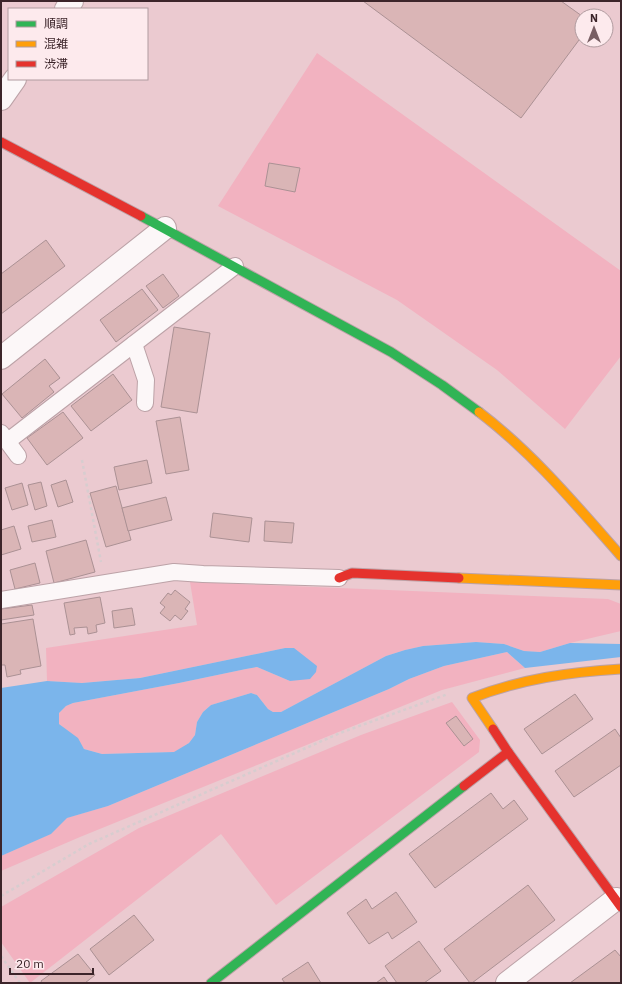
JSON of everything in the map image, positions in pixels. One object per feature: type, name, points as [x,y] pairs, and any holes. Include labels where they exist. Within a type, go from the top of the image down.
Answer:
[{"type":"street","points":[[1,99],[14,80]]},
{"type":"street","points":[[1,142],[235,266],[391,352],[442,385],[493,423],[540,466],[620,554]]},
{"type":"street","points":[[1,358],[165,228]]},
{"type":"street","points":[[339,578],[352,573],[621,585]]},
{"type":"street","points":[[507,983],[618,903],[508,752],[472,698],[487,691],[531,680],[575,672],[621,669]]},
{"type":"street","points":[[212,983],[508,752]]},
{"type":"lane","points":[[18,456],[4,437],[134,344],[235,266]]},
{"type":"lane","points":[[134,344],[146,380],[145,403]]},
{"type":"lane","points":[[1,600],[174,572],[339,578]]},
{"type":"path","points":[[82,460],[104,583]]},
{"type":"path","points":[[1,896],[89,844],[340,733],[449,694],[472,698]]},
{"type":"path","points":[[1,956],[20,983]]},
{"type":"shaded area","points":[[317,53],[621,271],[621,356],[565,429],[497,370],[397,300],[218,206]]},
{"type":"shaded area","points":[[190,582],[608,599],[621,604],[621,631],[540,652],[524,651],[504,644],[476,642],[423,646],[386,656],[281,712],[273,712],[268,709],[257,695],[251,693],[211,705],[203,712],[197,722],[195,735],[189,743],[175,752],[102,754],[84,749],[77,738],[59,724],[59,713],[66,706],[73,703],[257,667],[290,681],[285,648],[140,678],[82,683],[47,681],[46,648],[197,625]]},
{"type":"shaded area","points":[[507,652],[525,668],[442,690],[80,837],[1,871],[1,856],[50,834],[66,818],[108,806],[389,689],[409,679],[444,666]]},
{"type":"shaded area","points":[[452,702],[480,740],[479,752],[276,905],[221,834],[30,983],[1,942],[1,907],[139,828],[361,735]]},
{"type":"water","points":[[476,642],[504,644],[524,651],[540,652],[570,643],[621,644],[621,657],[525,668],[507,652],[444,666],[409,679],[389,689],[108,806],[67,818],[51,834],[1,856],[1,688],[47,681],[82,683],[140,678],[285,648],[294,648],[317,666],[316,672],[310,679],[290,681],[257,667],[73,703],[66,706],[59,713],[59,724],[78,738],[84,749],[102,754],[174,752],[189,743],[195,735],[197,722],[203,712],[211,705],[251,693],[257,695],[268,709],[273,712],[281,712],[386,656],[423,646]]},
{"type":"building","points":[[363,1],[561,1],[574,10],[574,47],[521,118]]},
{"type":"building","points":[[269,163],[300,168],[295,192],[265,186]]},
{"type":"building","points":[[46,240],[65,266],[1,314],[1,274]]},
{"type":"building","points":[[163,274],[179,296],[163,308],[146,286]]},
{"type":"building","points":[[142,289],[158,310],[116,342],[100,320]]},
{"type":"building","points":[[174,327],[210,333],[197,413],[161,407]]},
{"type":"building","points":[[45,359],[60,378],[49,386],[54,392],[22,418],[2,394]]},
{"type":"building","points":[[113,374],[132,400],[91,431],[71,406]]},
{"type":"building","points":[[63,412],[83,438],[47,465],[27,438]]},
{"type":"building","points":[[180,417],[189,470],[166,474],[156,421]]},
{"type":"building","points":[[147,460],[152,483],[119,490],[114,467]]},
{"type":"building","points":[[66,480],[73,502],[58,507],[51,485]]},
{"type":"building","points":[[41,482],[47,506],[35,510],[28,485]]},
{"type":"building","points":[[22,483],[28,505],[12,510],[5,488]]},
{"type":"building","points":[[116,486],[131,540],[106,547],[90,493]]},
{"type":"building","points":[[166,497],[172,520],[128,531],[122,508]]},
{"type":"building","points":[[213,513],[252,518],[249,542],[210,537]]},
{"type":"building","points":[[52,520],[56,537],[32,542],[28,526]]},
{"type":"building","points":[[265,521],[294,523],[292,543],[264,541]]},
{"type":"building","points":[[14,526],[21,549],[1,555],[1,530]]},
{"type":"building","points":[[86,540],[95,572],[54,583],[46,551]]},
{"type":"building","points":[[35,563],[40,583],[15,589],[10,570]]},
{"type":"building","points":[[175,590],[190,602],[185,609],[188,611],[181,620],[175,615],[170,621],[160,613],[165,607],[160,603],[168,593],[171,595]]},
{"type":"building","points":[[100,597],[105,623],[96,625],[97,632],[88,634],[87,627],[74,628],[75,634],[70,635],[64,603]]},
{"type":"building","points":[[32,605],[34,615],[1,620],[1,609]]},
{"type":"building","points":[[132,608],[135,625],[114,628],[112,611]]},
{"type":"building","points":[[33,619],[41,666],[20,670],[21,674],[7,677],[5,665],[1,665],[1,624]]},
{"type":"building","points":[[575,694],[593,719],[542,754],[524,729]]},
{"type":"building","points":[[456,716],[473,739],[464,746],[446,723]]},
{"type":"building","points":[[615,729],[621,738],[621,765],[574,797],[555,771]]},
{"type":"building","points":[[491,793],[503,809],[514,800],[528,819],[435,888],[409,854]]},
{"type":"building","points":[[528,885],[555,920],[470,983],[444,949]]},
{"type":"building","points":[[396,892],[417,922],[392,939],[388,932],[369,944],[347,913],[366,899],[372,909]]},
{"type":"building","points":[[134,915],[154,940],[109,975],[90,949]]},
{"type":"building","points":[[419,941],[441,971],[424,983],[397,983],[385,966]]},
{"type":"building","points":[[615,950],[621,957],[621,983],[570,983]]},
{"type":"building","points":[[78,954],[95,975],[85,983],[42,983],[41,981]]},
{"type":"building","points":[[308,962],[321,983],[285,983],[282,979]]},
{"type":"building","points":[[384,977],[388,983],[376,983]]},
{"type":"traffic: fast","points":[[141,216],[391,352],[442,385],[479,412]]},
{"type":"traffic: fast","points":[[211,983],[464,786]]},
{"type":"traffic: slow","points":[[479,412],[536,462],[621,556]]},
{"type":"traffic: slow","points":[[459,578],[621,585]]},
{"type":"traffic: slow","points":[[493,729],[472,698],[490,691],[527,681],[564,674],[621,669]]},
{"type":"traffic: jam","points":[[1,142],[141,216]]},
{"type":"traffic: jam","points":[[339,578],[352,573],[459,578]]},
{"type":"traffic: jam","points":[[493,729],[508,752],[621,907]]},
{"type":"traffic: jam","points":[[464,786],[508,752]]}]
